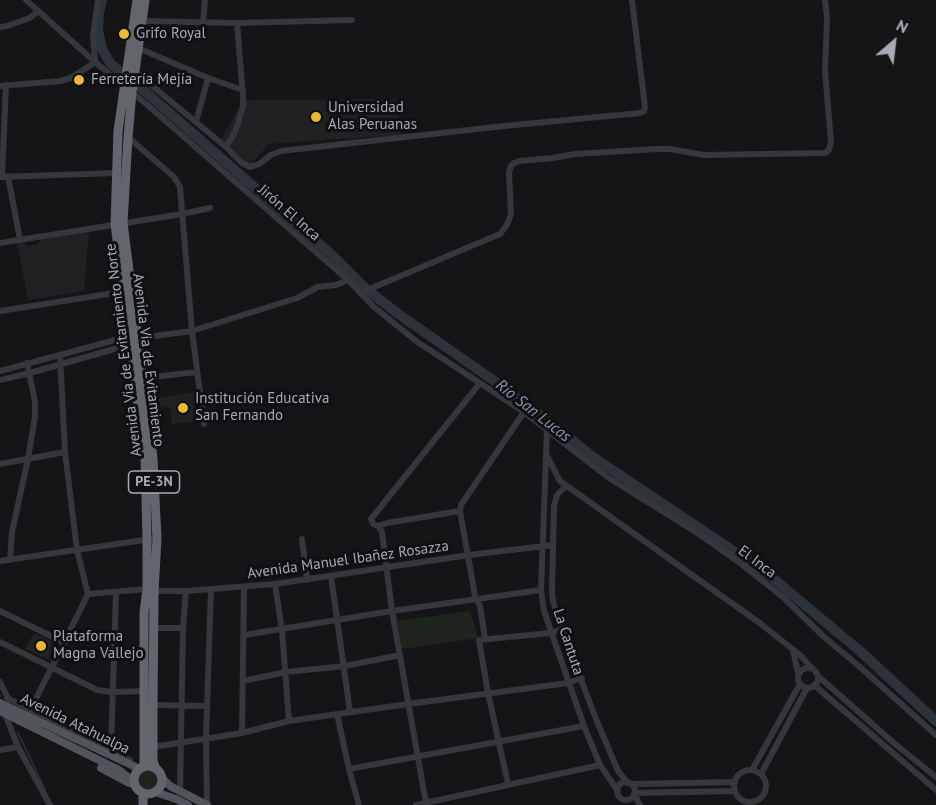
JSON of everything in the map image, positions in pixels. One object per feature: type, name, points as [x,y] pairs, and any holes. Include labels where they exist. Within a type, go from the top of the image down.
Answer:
[{"type":"highway","name":"Avenida Vía de Evitamiento Norte","points":[[131,70],[138,48],[137,0]]},
{"type":"highway","name":"Avenida Vía de Evitamiento Norte","points":[[116,173],[118,131],[128,87],[138,21],[145,0]]},
{"type":"highway","name":"Avenida Vía de Evitamiento Norte","points":[[119,223],[128,137],[128,87]]},
{"type":"highway","name":"Avenida Vía de Evitamiento","points":[[116,173],[119,223],[146,435]]},
{"type":"highway","name":"Avenida Vía de Evitamiento Norte","points":[[133,340],[143,378],[152,539],[150,590],[154,628],[149,691],[153,705],[153,760],[156,769]]},
{"type":"highway","name":"PE-3N","points":[[150,590],[144,612],[149,691],[142,768],[136,774],[152,805]]},
{"type":"highway","points":[[142,768],[156,769]]},
{"type":"highway","name":"PE-3N","points":[[144,789],[160,786],[162,778],[156,769]]},
{"type":"highway","name":"PE-3N","points":[[143,805],[144,789]]},
{"type":"main road","name":"Avenida Atahualpa","points":[[4,701],[93,758],[123,773],[144,789],[188,805]]},
{"type":"main road","name":"Avenida Atahualpa","points":[[3,712],[26,716],[142,768]]},
{"type":"main road","points":[[162,778],[180,792],[207,805]]},
{"type":"street","name":"Jirón El Inca","points":[[26,0],[37,12],[128,87],[362,292],[374,307],[416,340],[524,412],[547,431]]},
{"type":"street","points":[[20,240],[3,176],[3,86],[60,81],[71,78],[95,62],[93,36],[98,0]]},
{"type":"street","points":[[203,23],[205,0]]},
{"type":"street","points":[[131,70],[226,147],[242,163],[250,167],[259,164],[271,154],[281,151],[641,113],[645,107],[632,0]]},
{"type":"street","points":[[362,292],[500,234],[511,214],[509,172],[511,166],[519,161],[575,154],[657,149],[704,154],[825,153],[829,150],[831,142],[825,71],[827,18],[825,0]]},
{"type":"street","points":[[0,27],[30,18],[37,12]]},
{"type":"street","points":[[138,21],[237,23],[352,20]]},
{"type":"street","points":[[226,147],[233,137],[243,106],[237,23]]},
{"type":"street","points":[[138,48],[208,78],[243,90]]},
{"type":"street","points":[[196,122],[208,78]]},
{"type":"street","points":[[128,137],[169,172],[180,187],[192,331],[204,424]]},
{"type":"street","points":[[3,176],[116,173]]},
{"type":"street","points":[[0,243],[210,208]]},
{"type":"street","points":[[0,371],[60,355],[192,331],[297,298],[318,287],[336,285],[348,280]]},
{"type":"street","points":[[0,311],[128,290]]},
{"type":"street","points":[[0,380],[60,364],[133,340]]},
{"type":"street","points":[[26,716],[88,594],[78,550],[66,452],[60,355]]},
{"type":"street","points":[[10,560],[12,532],[28,459],[35,410],[27,363]]},
{"type":"street","points":[[143,378],[197,372]]},
{"type":"street","points":[[426,803],[392,612],[382,532],[371,522],[374,514],[480,382]]},
{"type":"street","points":[[508,784],[488,693],[480,606],[475,596],[460,511],[461,505],[524,412]]},
{"type":"street","name":"La Cantuta","points":[[547,431],[541,590],[544,610],[568,683],[600,765],[623,802],[631,799],[635,794]]},
{"type":"street","name":"El Inca","points":[[547,431],[609,478],[699,534],[740,563],[784,598],[823,636],[936,735]]},
{"type":"street","points":[[0,464],[66,452]]},
{"type":"street","points":[[546,454],[558,478],[566,486],[761,624],[804,658],[818,676],[936,777]]},
{"type":"street","points":[[545,481],[558,478]]},
{"type":"street","name":"La Cantuta","points":[[566,486],[555,500],[553,601],[612,757],[618,771],[634,787],[640,805]]},
{"type":"street","points":[[378,526],[460,511]]},
{"type":"street","points":[[0,561],[152,539]]},
{"type":"street","points":[[302,539],[307,580]]},
{"type":"street","name":"Avenida Manuel Ibañez Rosazza","points":[[88,594],[150,590],[186,591],[275,584],[553,545]]},
{"type":"street","points":[[331,576],[350,712]]},
{"type":"street","points":[[275,584],[282,630],[290,722]]},
{"type":"street","points":[[243,732],[244,587]]},
{"type":"street","points":[[207,805],[207,706],[212,589]]},
{"type":"street","points":[[244,635],[541,590]]},
{"type":"street","points":[[180,792],[183,628],[186,591]]},
{"type":"street","points":[[111,749],[116,592]]},
{"type":"street","points":[[0,611],[65,643]]},
{"type":"street","points":[[154,628],[183,628]]},
{"type":"street","points":[[482,639],[550,633],[562,629]]},
{"type":"street","points":[[0,642],[97,690],[149,691]]},
{"type":"street","points":[[793,650],[798,673],[797,679],[800,684],[811,687],[936,790]]},
{"type":"street","points":[[243,681],[285,672],[345,666],[400,655]]},
{"type":"street","points":[[798,673],[804,668],[813,669]]},
{"type":"street","points":[[761,774],[811,687],[818,681],[818,676]]},
{"type":"street","points":[[153,747],[337,714],[568,683],[582,678]]},
{"type":"street","points":[[0,682],[4,701]]},
{"type":"street","points":[[752,770],[800,684]]},
{"type":"street","name":"Avenida Atahualpa","points":[[4,701],[26,716],[111,749],[142,768]]},
{"type":"street","points":[[153,705],[207,706]]},
{"type":"street","points":[[3,712],[18,747],[50,805]]},
{"type":"street","points":[[337,714],[359,805]]},
{"type":"street","points":[[349,769],[584,726]]},
{"type":"street","points":[[0,750],[18,747]]},
{"type":"street","points":[[416,805],[600,765]]},
{"type":"street","points":[[752,770],[761,774],[766,786],[765,793],[760,799],[753,802],[739,797],[735,791],[735,782],[742,773],[752,770]]},
{"type":"street","points":[[618,791],[622,784],[629,783],[735,782]]},
{"type":"street","points":[[635,794],[735,791]]},
{"type":"street","points":[[449,797],[452,805]]},
{"type":"shaded area","name":"Universidad Alas Peruanas","points":[[396,99],[402,135],[268,144],[250,167],[219,143],[243,100]]},
{"type":"shaded area","points":[[89,231],[84,291],[28,300],[17,243],[25,243],[26,246],[38,244],[41,239]]},
{"type":"shaded area","name":"Institución Educativa San Fernando","points":[[194,392],[195,422],[172,424],[170,407],[146,409],[145,400]]},
{"type":"shaded area","points":[[470,611],[478,638],[402,649],[397,621]]},
{"type":"shaded area","name":"Plataforma Magna Vallejo","points":[[34,633],[56,644],[48,659],[25,649]]},
{"type":"shaded area","points":[[148,770],[155,773],[158,780],[155,787],[148,790],[141,787],[138,780],[141,773]]},
{"type":"waterway","name":"Río San Lucas","points":[[102,0],[98,30],[102,49],[111,64],[123,74]]},
{"type":"waterway","name":"Río San Lucas","points":[[141,88],[333,256],[365,288],[493,380],[593,457],[769,575],[860,651],[936,721]]},
{"type":"waterway","points":[[18,733],[45,789]]},
{"type":"place","name":"Grifo Royal","points":[[124,34]]},
{"type":"place","name":"Ferretería Mejía","points":[[79,80]]},
{"type":"place","name":"Universidad Alas Peruanas","points":[[316,117]]},
{"type":"place","name":"Institución Educativa San Fernando","points":[[183,408]]},
{"type":"place","name":"Plataforma Magna Vallejo","points":[[41,646]]}]
